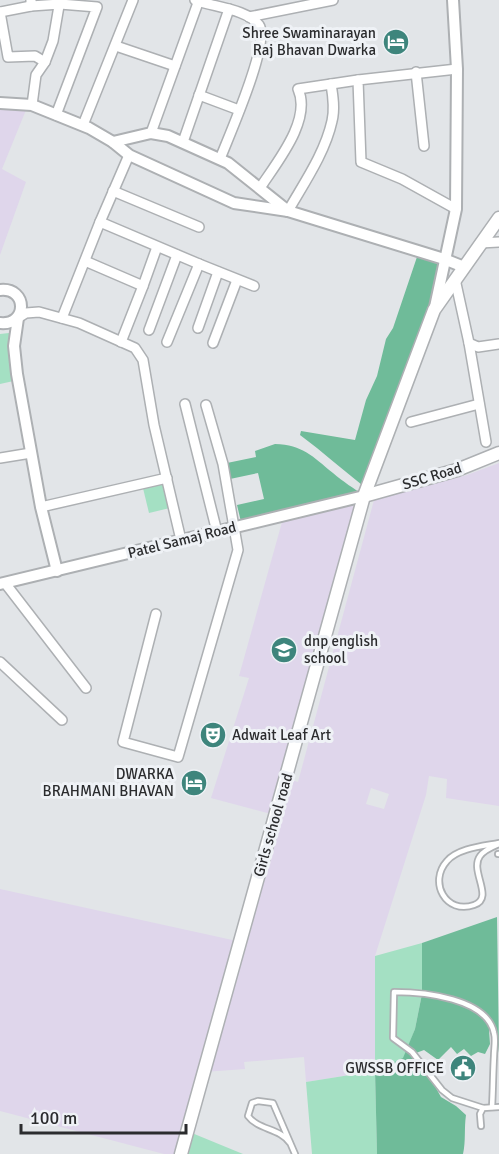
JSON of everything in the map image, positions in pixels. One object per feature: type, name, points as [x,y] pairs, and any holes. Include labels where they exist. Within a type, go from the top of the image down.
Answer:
[{"type":"main road","name":"Girls school road","points":[[181,1154],[364,496],[434,310],[499,218]]},
{"type":"main road","name":"SSC Road","points":[[364,496],[457,470],[499,453]]},
{"type":"street","points":[[82,125],[133,0]]},
{"type":"street","points":[[151,133],[198,0],[229,9],[249,17],[258,24],[261,30],[261,40],[258,56],[220,159]]},
{"type":"street","points":[[249,17],[333,0]]},
{"type":"street","points":[[434,310],[456,208],[456,69],[453,0]]},
{"type":"street","points":[[32,105],[36,75],[45,62],[53,41],[60,2]]},
{"type":"street","points":[[45,62],[34,56],[8,57],[0,12],[31,3],[60,2],[97,7],[56,115]]},
{"type":"street","points":[[183,142],[229,9]]},
{"type":"street","points":[[116,46],[175,66]]},
{"type":"street","points":[[260,188],[288,146],[301,114],[303,100],[298,89],[416,72],[456,69]]},
{"type":"street","points":[[416,72],[424,146]]},
{"type":"street","points":[[358,80],[361,162],[402,179],[456,208]]},
{"type":"street","points":[[288,211],[330,129],[334,104],[331,84]]},
{"type":"street","points":[[199,95],[239,110]]},
{"type":"street","points":[[0,102],[32,105],[82,125],[113,142],[129,155],[234,204],[288,211],[464,267]]},
{"type":"street","points":[[113,142],[151,133],[168,136],[228,163],[288,211]]},
{"type":"street","points":[[62,318],[129,155]]},
{"type":"street","points":[[113,191],[199,227]]},
{"type":"street","points":[[100,222],[254,286]]},
{"type":"street","points":[[480,243],[499,242]]},
{"type":"street","points":[[121,342],[157,247]]},
{"type":"street","points":[[149,330],[177,255]]},
{"type":"street","points":[[85,261],[143,286]]},
{"type":"street","points":[[167,342],[199,264]]},
{"type":"street","points":[[198,328],[218,272]]},
{"type":"street","points":[[455,279],[486,442]]},
{"type":"street","points":[[213,343],[237,280]]},
{"type":"street","points":[[1,289],[18,295],[39,312]]},
{"type":"street","points":[[15,354],[18,318],[22,306],[18,295]]},
{"type":"street","points":[[1,323],[8,324],[26,313],[39,312],[79,323],[135,348],[143,360],[154,425],[181,540]]},
{"type":"street","points":[[1,323],[9,333],[15,354],[40,507],[57,570]]},
{"type":"street","points":[[469,344],[478,347],[499,344]]},
{"type":"street","points":[[185,404],[217,532]]},
{"type":"street","points":[[411,422],[479,404]]},
{"type":"street","points":[[156,614],[123,742],[178,757],[238,550],[223,464],[206,405]]},
{"type":"street","points":[[0,458],[31,453]]},
{"type":"street","points":[[40,507],[167,478]]},
{"type":"street","name":"Patel Samaj Road","points":[[3,583],[364,496]]},
{"type":"street","points":[[3,583],[86,688]]},
{"type":"street","points":[[0,662],[62,720]]},
{"type":"lane","points":[[499,843],[484,851],[478,858],[476,866],[483,889],[482,899],[477,905],[464,907],[448,902],[439,889],[440,874],[447,860],[461,852],[499,843]]},
{"type":"lane","points":[[492,1107],[495,1034],[488,1018],[468,1005],[442,997],[422,992],[394,992],[393,1038],[412,1053],[442,1090],[452,1098],[483,1108],[499,1107]]},
{"type":"lane","points":[[290,1143],[282,1134],[252,1121],[249,1116],[252,1103],[258,1101],[273,1103],[290,1143],[294,1154]]},
{"type":"lane","points":[[480,1126],[480,1114],[483,1108]]},
{"type":"shaded area","points":[[0,103],[28,105],[2,169],[26,182],[0,255]]},
{"type":"shaded area","points":[[499,463],[499,806],[446,798],[447,779],[429,776],[426,795],[375,956],[375,1071],[306,1082],[304,1057],[244,1062],[245,1069],[204,1072],[275,815],[211,798],[249,678],[239,676],[284,515],[364,496],[286,778],[298,782],[374,500],[467,475]],"holes":[[[371,788],[389,794],[384,809],[366,804]]]},
{"type":"shaded area","points":[[0,889],[237,941],[181,1154],[164,1154],[0,1111]]},
{"type":"green space","points":[[419,251],[444,259],[434,310],[367,489],[300,435],[301,431],[355,440],[366,400],[377,376],[386,339],[393,328]]},
{"type":"green space","points":[[9,333],[18,380],[0,384],[0,334]]},
{"type":"green space","points":[[275,444],[307,452],[364,496],[242,526],[237,505],[264,499],[258,473],[230,479],[227,463],[256,457],[255,451]]},
{"type":"green space","points":[[167,478],[174,507],[149,513],[142,484]]},
{"type":"green space","points":[[497,917],[499,1053],[496,1027],[489,1030],[490,1044],[485,1054],[478,1052],[471,1056],[464,1049],[457,1054],[451,1047],[438,1060],[424,1050],[416,1053],[415,1062],[432,1081],[441,1097],[466,1115],[463,1154],[377,1154],[375,1071],[403,1058],[415,1029],[422,994],[422,943]]},
{"type":"green space","points":[[422,943],[422,994],[415,1029],[404,1058],[375,1071],[375,956]]},
{"type":"green space","points":[[375,1071],[377,1154],[312,1154],[306,1082]]},
{"type":"green space","points":[[187,1131],[243,1154],[181,1154]]},
{"type":"place","name":"Shree Swaminarayan Raj Bhavan Dwarka","points":[[396,42]]},
{"type":"place","name":"dnp english school","points":[[284,650]]},
{"type":"place","name":"Adwait Leaf Art","points":[[213,735]]},
{"type":"place","name":"DWARKA BRAHMANI BHAVAN","points":[[194,783]]},
{"type":"place","name":"GWSSB OFFICE","points":[[463,1068]]}]
